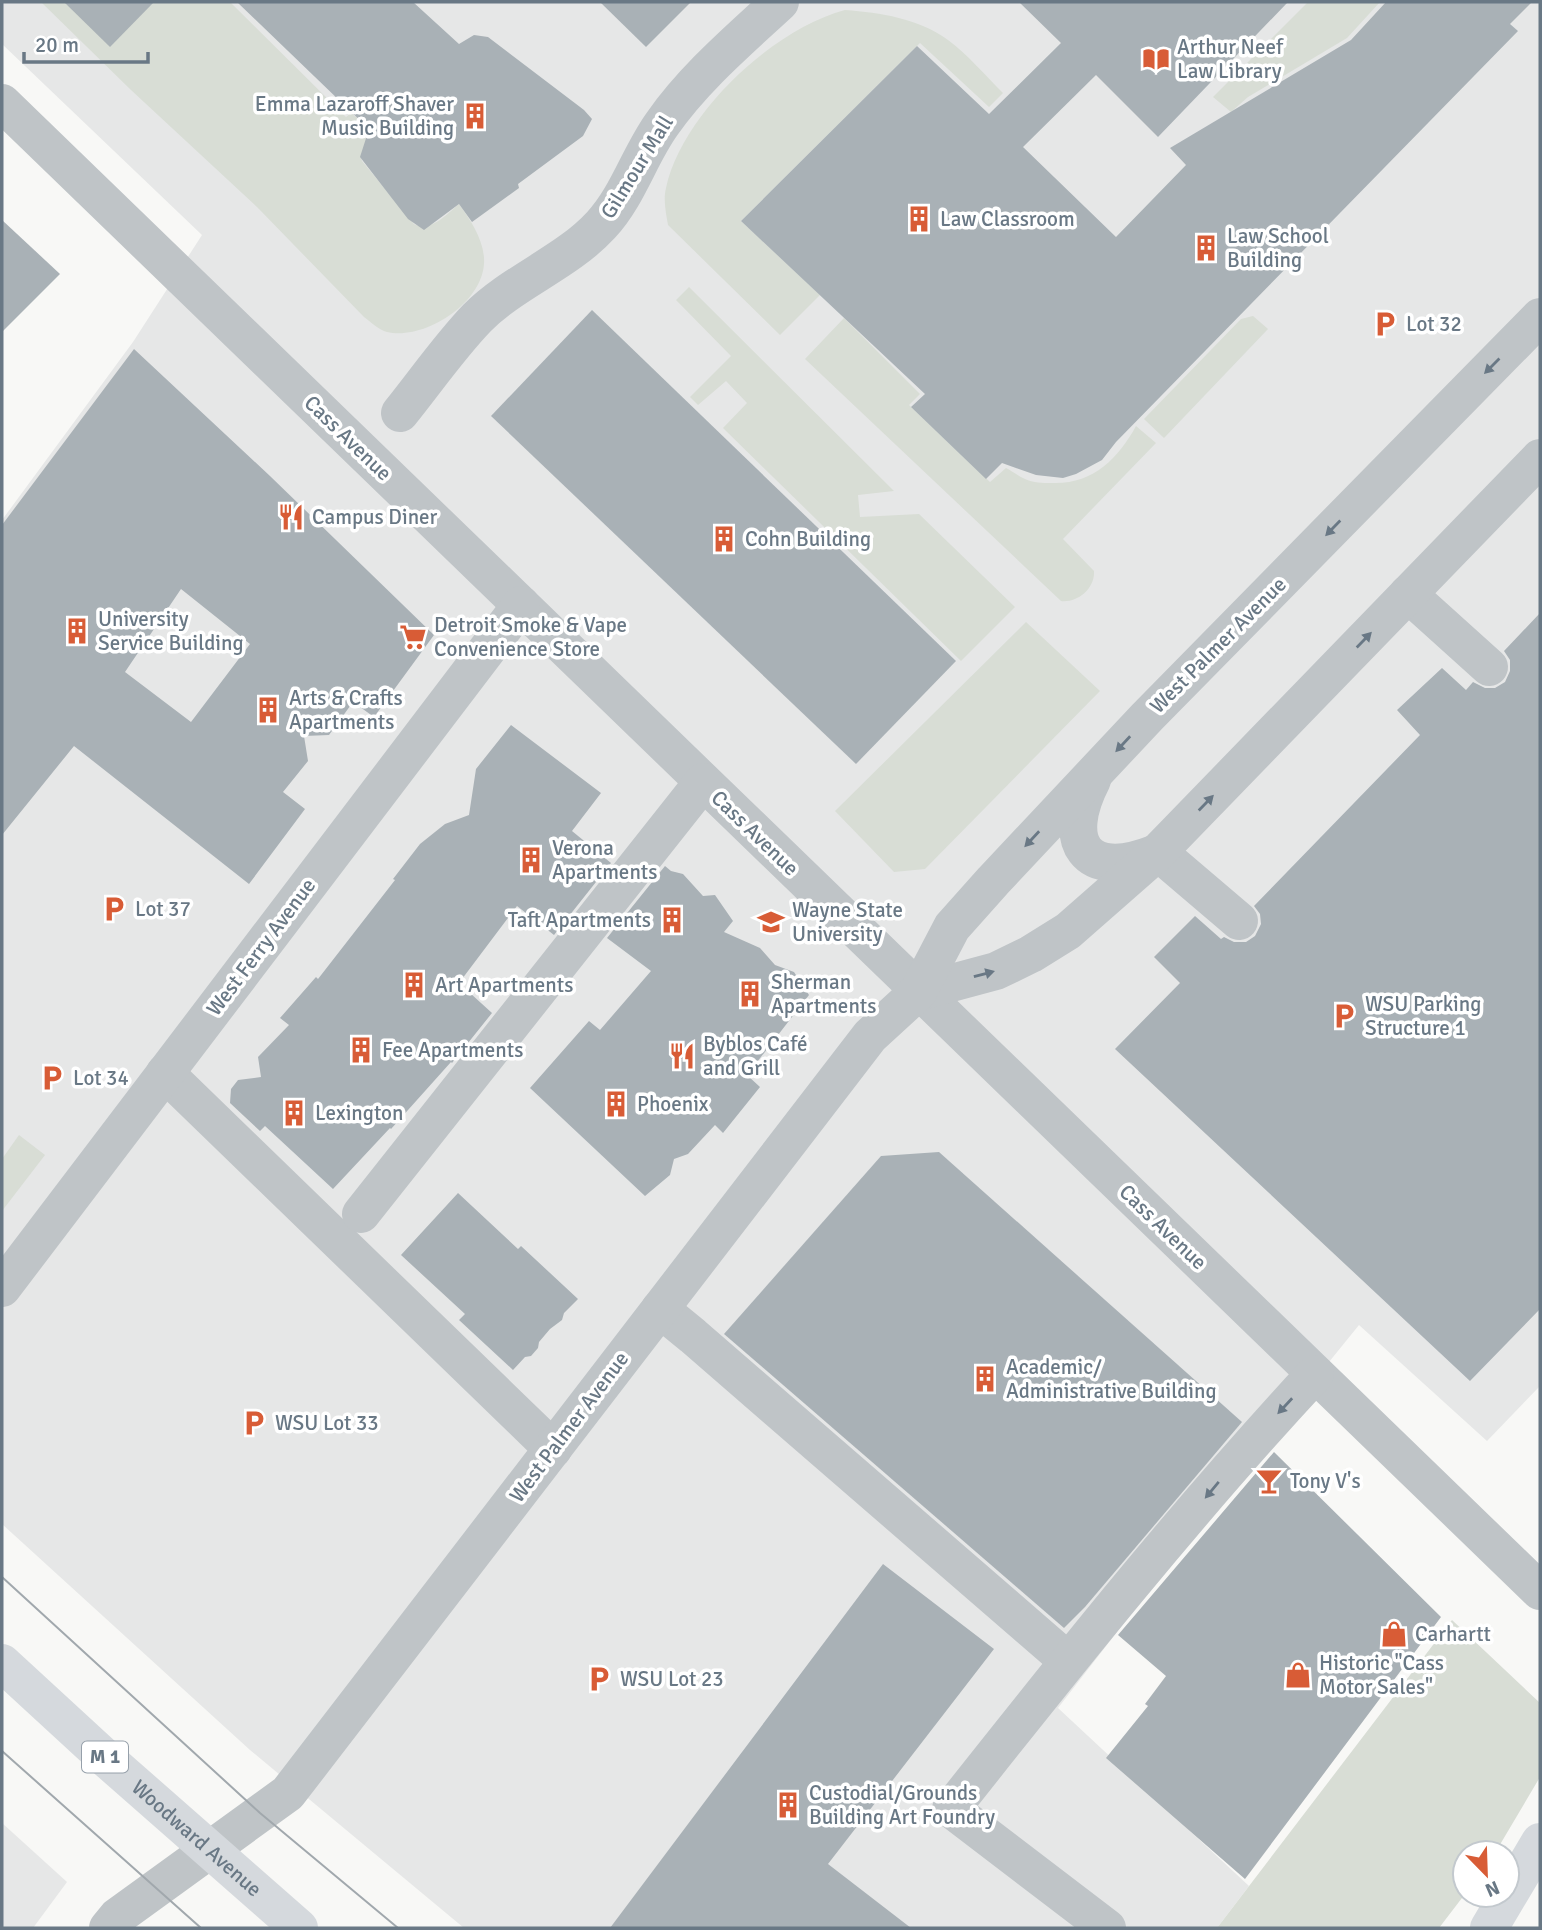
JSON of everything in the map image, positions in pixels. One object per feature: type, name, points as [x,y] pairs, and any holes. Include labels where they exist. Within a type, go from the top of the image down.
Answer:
[{"type":"main road","name":"Woodward Avenue","points":[[2,1663],[299,1928]]},
{"type":"main road","points":[[1521,1849],[1540,1828]]},
{"type":"main road","points":[[1489,1928],[1540,1842]]},
{"type":"main road","points":[[1460,1928],[1474,1909]]},
{"type":"street","name":"Gilmour Mall","points":[[400,413],[478,317],[533,275],[584,242],[601,224],[617,205],[662,124],[702,75],[780,2]]},
{"type":"street","name":"Cass Avenue","points":[[2,103],[1540,1591]]},
{"type":"street","name":"West Palmer Avenue","points":[[107,1928],[117,1917],[288,1793],[870,1036],[918,992],[952,927],[1096,772],[1540,317]]},
{"type":"street","name":"West Palmer Avenue","points":[[918,992],[996,971],[1031,954],[1068,931],[1158,852],[1540,458]]},
{"type":"street","points":[[1408,594],[1489,667]]},
{"type":"street","name":"West Ferry Avenue","points":[[2,1288],[521,605]]},
{"type":"street","points":[[1096,772],[1082,799],[1078,820],[1078,837],[1088,853],[1100,862],[1120,864],[1158,852],[1238,921]]},
{"type":"street","points":[[361,1214],[703,782]]},
{"type":"street","points":[[165,1073],[553,1449]]},
{"type":"street","points":[[660,1309],[1068,1661]]},
{"type":"street","points":[[1107,1928],[951,1809],[1068,1661],[1256,1438],[1315,1374]]},
{"type":"shaded area","name":"Wayne State University","points":[[2,2],[1540,2],[1540,1386],[1487,1441],[1359,1325],[1269,1436],[1058,1708],[1249,1886],[1217,1928],[464,1928],[250,1750],[2,1524],[2,520],[133,342],[202,235],[2,44]]},
{"type":"shaded area","points":[[41,2],[230,2],[346,117],[351,113],[377,133],[361,157],[362,161],[414,224],[432,224],[459,204],[475,230],[483,251],[482,274],[475,289],[465,303],[435,324],[402,333],[378,328],[364,317],[257,207]]},
{"type":"shaded area","points":[[1308,2],[1380,2],[1347,38],[1248,97],[1231,112],[1213,97]]},
{"type":"shaded area","points":[[845,10],[899,18],[924,26],[948,40],[1003,93],[989,107],[920,43],[741,221],[820,295],[780,335],[668,225],[666,188],[675,160],[691,132],[734,78],[789,35],[817,20]]},
{"type":"shaded area","points":[[689,287],[894,491],[858,495],[860,517],[919,514],[1015,607],[961,661],[723,428],[747,403],[726,381],[698,405],[690,397],[731,356],[676,300]]},
{"type":"shaded area","points":[[1253,316],[1268,329],[1164,438],[1144,419],[1241,319]]},
{"type":"shaded area","points":[[844,318],[920,394],[909,405],[990,482],[1006,468],[1035,482],[1079,480],[1102,468],[1112,459],[1136,426],[1156,443],[1063,539],[1094,571],[1092,584],[1084,594],[1073,600],[1061,601],[805,359]]},
{"type":"shaded area","points":[[1026,622],[1100,691],[925,869],[894,872],[835,811]]},
{"type":"shaded area","points":[[19,1135],[45,1155],[2,1211],[2,1159]]},
{"type":"shaded area","points":[[1452,1620],[1540,1703],[1540,1777],[1503,1839],[1451,1839],[1451,1909],[1454,1909],[1439,1928],[1217,1928]]},
{"type":"shaded area","points":[[2,1823],[67,1882],[33,1928],[2,1928]]},
{"type":"building","points":[[64,2],[154,2],[110,47]]},
{"type":"building","name":"Emma Lazaroff Shaver Music Building","points":[[237,2],[413,2],[459,44],[474,35],[488,37],[584,110],[592,119],[583,136],[472,222],[459,204],[424,230],[408,219],[360,157],[369,129]]},
{"type":"building","points":[[600,2],[691,2],[646,47]]},
{"type":"building","points":[[1019,2],[1288,2],[1158,137],[1096,75],[1023,147],[1116,237],[1186,165],[1170,148],[1351,40],[1386,2],[1532,2],[1510,24],[1518,31],[1116,442],[1102,460],[1063,478],[1036,475],[1002,463],[986,479],[911,407],[925,394],[741,221],[917,46],[989,114],[1061,43]]},
{"type":"building","points":[[2,220],[60,274],[2,332]]},
{"type":"building","name":"Cohn Building","points":[[592,310],[956,661],[856,764],[491,416]]},
{"type":"building","name":"University Service Building","points":[[134,349],[434,635],[374,717],[353,702],[329,735],[304,736],[308,761],[283,792],[305,809],[249,884],[74,746],[2,835],[2,525]],"holes":[[[181,589],[250,644],[191,722],[125,672]]]},
{"type":"building","name":"WSU Parking Structure 1","points":[[1540,613],[1540,1309],[1470,1381],[1115,1049],[1180,983],[1154,957],[1195,916],[1221,939],[1224,937],[1234,942],[1246,942],[1255,936],[1261,924],[1260,914],[1254,906],[1420,735],[1397,710],[1442,668],[1466,690],[1473,682],[1485,688],[1495,688],[1505,682],[1510,671],[1510,660],[1504,651]]},
{"type":"building","points":[[511,725],[601,793],[572,831],[611,863],[554,935],[517,906],[459,983],[492,1013],[452,1063],[333,1189],[265,1126],[260,1131],[230,1103],[231,1089],[238,1080],[261,1077],[258,1057],[289,1025],[280,1018],[316,977],[318,979],[420,844],[445,824],[469,815],[476,769]]},
{"type":"building","points":[[665,866],[671,871],[683,874],[703,896],[715,895],[733,921],[724,932],[760,948],[775,965],[794,972],[809,995],[747,1075],[760,1087],[723,1133],[715,1125],[688,1154],[674,1159],[670,1175],[645,1196],[530,1088],[589,1021],[600,1030],[651,971],[607,938]]},
{"type":"building","name":"Academic/ Administrative Building","points":[[939,1152],[1242,1422],[1085,1607],[1064,1628],[724,1334],[881,1156]]},
{"type":"building","points":[[458,1193],[518,1249],[521,1246],[578,1299],[564,1313],[562,1320],[539,1342],[538,1348],[531,1356],[525,1357],[513,1370],[459,1320],[465,1314],[401,1255]]},
{"type":"building","points":[[1274,1452],[1441,1617],[1245,1879],[1106,1758],[1148,1706],[1145,1704],[1166,1676],[1118,1635]]},
{"type":"building","name":"Custodial/Grounds Building Art Foundry","points":[[883,1564],[994,1649],[828,1864],[911,1928],[610,1928]]},
{"type":"tram line","points":[[2,1577],[260,1813],[398,1928]]},
{"type":"tram line","points":[[2,1751],[201,1928]]},
{"type":"place","name":"Arthur Neef Law Library","points":[[1156,59]]},
{"type":"place","name":"Emma Lazaroff Shaver Music Building","points":[[475,116]]},
{"type":"place","name":"Law Classroom","points":[[919,219]]},
{"type":"place","name":"Law School Building","points":[[1206,248]]},
{"type":"place","name":"Lot 32","points":[[1385,324]]},
{"type":"place","name":"Campus Diner","points":[[291,517]]},
{"type":"place","name":"Cohn Building","points":[[724,539]]},
{"type":"place","name":"University Service Building","points":[[77,631]]},
{"type":"place","name":"Detroit Smoke & Vape Convenience Store","points":[[413,637]]},
{"type":"place","name":"Arts & Crafts Apartments","points":[[268,710]]},
{"type":"place","name":"Verona Apartments","points":[[531,860]]},
{"type":"place","name":"Lot 37","points":[[114,909]]},
{"type":"place","name":"Taft Apartments","points":[[672,920]]},
{"type":"place","name":"Wayne State University","points":[[771,922]]},
{"type":"place","name":"Art Apartments","points":[[414,985]]},
{"type":"place","name":"Sherman Apartments","points":[[750,994]]},
{"type":"place","name":"WSU Parking Structure 1","points":[[1344,1016]]},
{"type":"place","name":"Fee Apartments","points":[[361,1050]]},
{"type":"place","name":"Byblos Café and Grill","points":[[682,1056]]},
{"type":"place","name":"Lot 34","points":[[52,1078]]},
{"type":"place","name":"Phoenix","points":[[616,1104]]},
{"type":"place","name":"Lexington","points":[[294,1113]]},
{"type":"place","name":"Academic/ Administrative Building","points":[[985,1379]]},
{"type":"place","name":"WSU Lot 33","points":[[254,1423]]},
{"type":"place","name":"Tony V's","points":[[1269,1481]]},
{"type":"place","name":"Carhartt","points":[[1394,1634]]},
{"type":"place","name":"Historic \"Cass Motor Sales\"","points":[[1298,1675]]},
{"type":"place","name":"WSU Lot 23","points":[[599,1679]]},
{"type":"place","name":"Custodial/Grounds Building Art Foundry","points":[[788,1805]]}]
